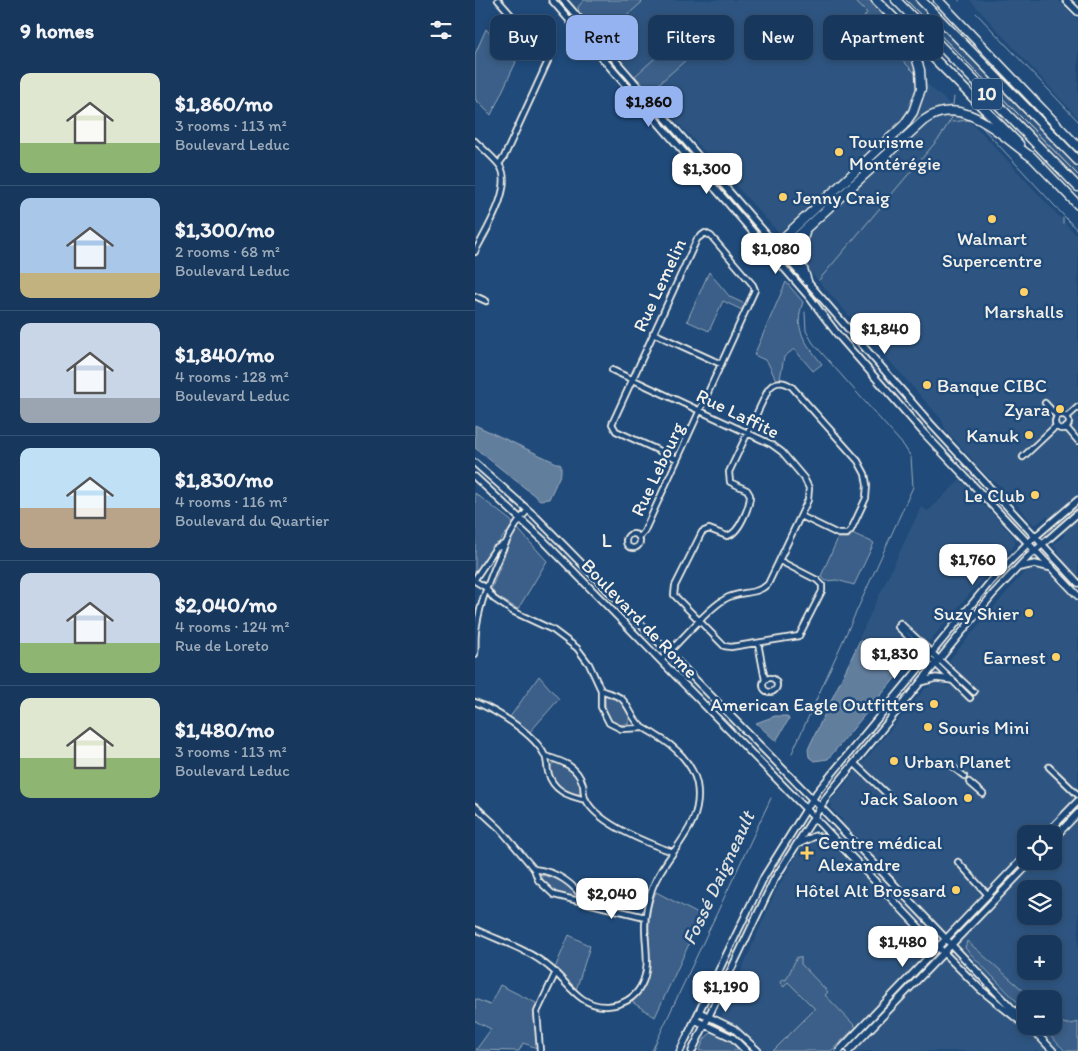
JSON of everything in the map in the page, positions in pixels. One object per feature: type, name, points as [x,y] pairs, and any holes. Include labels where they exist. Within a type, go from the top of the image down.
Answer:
[{"type":"highway","points":[[876,0],[890,15]]},
{"type":"highway","name":"10","points":[[895,0],[1078,187]]},
{"type":"highway","name":"10","points":[[921,0],[1078,161]]},
{"type":"highway","points":[[938,0],[1078,147]]},
{"type":"highway","points":[[769,251],[904,125],[913,112],[920,94],[921,75],[917,60]]},
{"type":"highway","points":[[937,60],[1078,205]]},
{"type":"highway","points":[[775,257],[923,121],[938,113],[957,111],[973,116],[1033,158]]},
{"type":"highway","points":[[807,229],[798,252],[807,281]]},
{"type":"main road","points":[[552,0],[775,257],[906,413],[1078,596]]},
{"type":"main road","points":[[563,0],[939,433],[1078,583]]},
{"type":"main road","points":[[1066,0],[1078,12]]},
{"type":"main road","name":"Boulevard de Rome","points":[[475,463],[528,510],[669,652],[1017,1014]]},
{"type":"main road","name":"Boulevard de Rome","points":[[475,477],[521,518],[661,660],[937,947],[984,993],[1017,1019]]},
{"type":"main road","points":[[680,1051],[764,877],[812,799],[991,581],[1035,536],[1078,500]]},
{"type":"main road","points":[[692,1051],[770,888],[813,816],[937,661],[1018,568],[1078,513]]},
{"type":"main road","points":[[1018,568],[1035,564],[1054,569]]},
{"type":"main road","points":[[919,683],[933,678],[952,680]]},
{"type":"main road","points":[[1055,825],[1078,801]]},
{"type":"main road","points":[[1062,830],[1078,813]]},
{"type":"main road","points":[[794,846],[815,836],[837,841]]},
{"type":"main road","points":[[839,1051],[1017,864]]},
{"type":"main road","points":[[849,1051],[1023,870]]},
{"type":"main road","points":[[699,1012],[737,1031],[757,1051]]},
{"type":"main road","points":[[695,1020],[733,1038],[746,1051]]},
{"type":"main road","name":"Boulevard de Rome","points":[[1037,1035],[1053,1051]]},
{"type":"street","points":[[498,0],[544,52],[548,61],[504,157],[499,164]]},
{"type":"street","points":[[475,141],[499,164],[504,178],[504,190],[475,252]]},
{"type":"street","name":"Rue Lemelin","points":[[677,460],[614,429],[613,420],[697,238],[702,234],[709,235],[755,289],[700,411]]},
{"type":"street","points":[[475,296],[486,302]]},
{"type":"street","points":[[653,333],[721,364]]},
{"type":"street","name":"Rue Laffite","points":[[612,370],[778,448],[805,478],[809,494],[801,516],[765,587],[757,591],[725,599],[661,660]]},
{"type":"street","points":[[779,562],[821,583],[823,590],[801,635],[758,643],[724,646],[675,596],[674,589],[702,532],[709,529],[727,536],[737,530],[749,504],[750,494],[747,490],[732,483],[728,475],[769,388],[776,383],[785,382],[792,386],[859,463],[866,478],[867,492],[848,533],[839,534],[801,516]]},
{"type":"street","points":[[1045,403],[1057,416]]},
{"type":"street","points":[[1067,417],[1078,407]]},
{"type":"street","name":"Rue Lebourg","points":[[639,538],[644,532],[700,411]]},
{"type":"street","points":[[1057,416],[1067,417]]},
{"type":"street","points":[[1056,426],[1055,420],[1057,416]]},
{"type":"street","points":[[1056,426],[1062,429],[1066,427],[1069,422],[1067,417]]},
{"type":"street","points":[[1023,457],[1056,426]]},
{"type":"street","points":[[1066,427],[1078,441]]},
{"type":"street","points":[[475,654],[476,624],[504,544],[514,526],[528,510]]},
{"type":"street","points":[[504,544],[495,550],[475,580],[494,599],[512,611],[553,630],[572,643],[589,664],[601,690],[601,707],[609,723],[621,729],[643,728]]},
{"type":"street","points":[[899,625],[937,661],[974,692]]},
{"type":"street","points":[[758,643],[765,680]]},
{"type":"street","points":[[937,661],[970,698]]},
{"type":"street","points":[[475,929],[527,952],[555,972],[580,998],[595,1005],[611,1006],[630,1000],[640,988],[646,972],[645,917],[656,880],[673,852],[685,837],[695,818],[698,801],[697,782],[688,764],[673,747],[635,721],[623,700],[601,690]]},
{"type":"street","points":[[475,702],[496,712],[518,728],[545,756],[565,763],[575,770],[581,779],[585,800]]},
{"type":"street","points":[[545,756],[549,776],[556,788],[566,795],[585,800],[621,830],[640,840],[673,852]]},
{"type":"street","points":[[854,763],[889,796]]},
{"type":"street","points":[[949,764],[964,776]]},
{"type":"street","points":[[1049,767],[1078,795]]},
{"type":"street","points":[[969,782],[983,794]]},
{"type":"street","points":[[475,806],[500,829],[534,869],[538,880],[554,895],[645,917]]},
{"type":"street","points":[[958,862],[988,895]]},
{"type":"street","points":[[534,869],[565,879],[575,886],[586,902]]},
{"type":"street","points":[[540,1051],[537,1012],[555,972]]},
{"type":"shaded area","points":[[567,0],[854,0],[869,15],[823,15],[823,60],[902,60],[982,133],[1078,237],[1078,1030],[1055,1051],[706,1051],[775,893],[801,848],[811,840],[820,840],[843,820],[832,809],[831,801],[923,691],[933,683],[942,682],[948,687],[960,673],[949,660],[1024,572],[1039,567],[1049,572],[1063,557],[1053,545],[1065,535],[1047,516],[1037,524],[1033,524],[1002,487],[989,478],[945,429],[942,420],[806,267],[809,240],[792,224],[780,234],[621,60],[638,60],[638,15],[582,15],[578,7],[577,11]]},
{"type":"shaded area","points":[[584,0],[640,0],[642,2],[628,15],[582,15],[578,7]]},
{"type":"shaded area","points":[[854,0],[869,0],[882,15],[866,15],[867,13]]},
{"type":"shaded area","points":[[901,0],[915,0],[930,15],[916,15]]},
{"type":"shaded area","points":[[970,0],[1058,0],[1078,20],[1078,118]]},
{"type":"shaded area","points":[[943,28],[1078,167],[1078,182],[943,43]]},
{"type":"shaded area","points":[[486,29],[490,33],[490,60],[514,60],[516,62],[491,115],[475,99],[475,54]]},
{"type":"shaded area","points":[[653,60],[686,60],[653,89],[648,90],[635,76]]},
{"type":"shaded area","points":[[903,60],[913,60],[917,75]]},
{"type":"shaded area","points":[[709,272],[730,297],[745,304],[742,310],[723,301],[709,331],[687,321]]},
{"type":"shaded area","points":[[786,282],[803,302],[799,320],[802,335],[822,364],[813,371],[794,349],[784,357],[780,379],[776,380],[767,361],[754,355]]},
{"type":"shaded area","points":[[475,425],[561,465],[561,473],[549,499],[540,500],[475,448]]},
{"type":"shaded area","points":[[960,480],[1012,535],[1015,539],[1015,545],[978,584],[929,642],[923,639],[907,622],[898,618],[894,625],[899,635],[919,656],[901,678],[859,638],[921,507],[928,511]]},
{"type":"shaded area","points":[[475,493],[510,520],[547,561],[518,609],[491,593],[512,536],[506,533],[475,574]]},
{"type":"shaded area","points":[[852,533],[874,543],[854,585],[837,580],[826,581],[821,576],[838,538],[849,538]]},
{"type":"shaded area","points":[[860,640],[897,676],[828,759],[814,761],[809,757],[808,749]]},
{"type":"shaded area","points":[[539,676],[559,699],[529,733],[510,717]]},
{"type":"shaded area","points":[[605,697],[619,700],[629,715],[629,723],[623,725],[613,722],[607,714]]},
{"type":"shaded area","points":[[775,716],[787,716],[789,719],[776,741],[756,723]]},
{"type":"shaded area","points":[[553,763],[569,769],[577,778],[580,784],[579,794],[574,795],[560,787],[550,768]]},
{"type":"shaded area","points":[[542,875],[561,880],[575,892],[575,897],[562,895],[553,890],[543,881]]},
{"type":"shaded area","points":[[656,892],[702,916],[655,1017],[632,1002],[641,990],[647,977],[649,963],[649,920]]},
{"type":"shaded area","points":[[569,935],[590,946],[576,990],[555,968]]},
{"type":"shaded area","points":[[967,941],[1023,990],[1017,990],[1017,1002],[965,948]]},
{"type":"shaded area","points":[[797,957],[801,957],[801,964],[828,992],[825,995],[856,1027],[831,1051],[773,1051],[815,1009],[788,982],[784,987],[780,983],[782,979],[786,980]]},
{"type":"shaded area","points":[[500,985],[536,1003],[534,1016],[537,1048],[523,1043],[519,1051],[476,1050],[491,1029],[475,1021],[475,999],[490,1005]]},
{"type":"shaded area","points":[[1062,1022],[1071,1024],[1078,1022],[1078,1051],[1065,1051],[1050,1035],[1062,1035]]},
{"type":"shaded area","points":[[712,1032],[733,1041],[742,1051],[699,1051],[705,1038]]},
{"type":"waterway","points":[[976,13],[1078,121]]},
{"type":"waterway","name":"Fossé Daigneault","points":[[953,105],[954,97]]},
{"type":"waterway","name":"Fossé Daigneault","points":[[819,280],[940,137],[953,116]]},
{"type":"waterway","points":[[952,122],[968,120],[980,125],[1078,231]]},
{"type":"waterway","name":"Fossé Daigneault","points":[[1063,218],[1063,223]]},
{"type":"waterway","name":"Fossé Daigneault","points":[[792,753],[913,487],[911,457],[904,446],[813,343],[806,331],[805,312]]},
{"type":"waterway","name":"Fossé Daigneault","points":[[652,1051],[771,798]]},
{"type":"tram line","points":[[906,0],[1078,175]]},
{"type":"place","name":"Tourisme Montérégie","points":[[839,152]]},
{"type":"place","name":"Jenny Craig","points":[[783,197]]},
{"type":"place","name":"Walmart Supercentre","points":[[992,219]]},
{"type":"place","name":"Marshalls","points":[[1024,292]]},
{"type":"place","name":"Banque CIBC","points":[[927,385]]},
{"type":"place","name":"Zyara","points":[[1060,409]]},
{"type":"place","name":"Kanuk","points":[[1029,435]]},
{"type":"place","name":"Le Club","points":[[1035,495]]},
{"type":"place","name":"Suzy Shier","points":[[1029,613]]},
{"type":"place","name":"Earnest","points":[[1056,657]]},
{"type":"place","name":"American Eagle Outfitters","points":[[934,704]]},
{"type":"place","name":"Souris Mini","points":[[928,727]]},
{"type":"place","name":"Urban Planet","points":[[894,761]]},
{"type":"place","name":"Jack Saloon","points":[[968,798]]},
{"type":"place","name":"Centre médical Alexandre","points":[[807,853]]},
{"type":"place","name":"Hôtel Alt Brossard","points":[[956,890]]},
{"type":"district","name":"L","points":[[607,540]]}]
